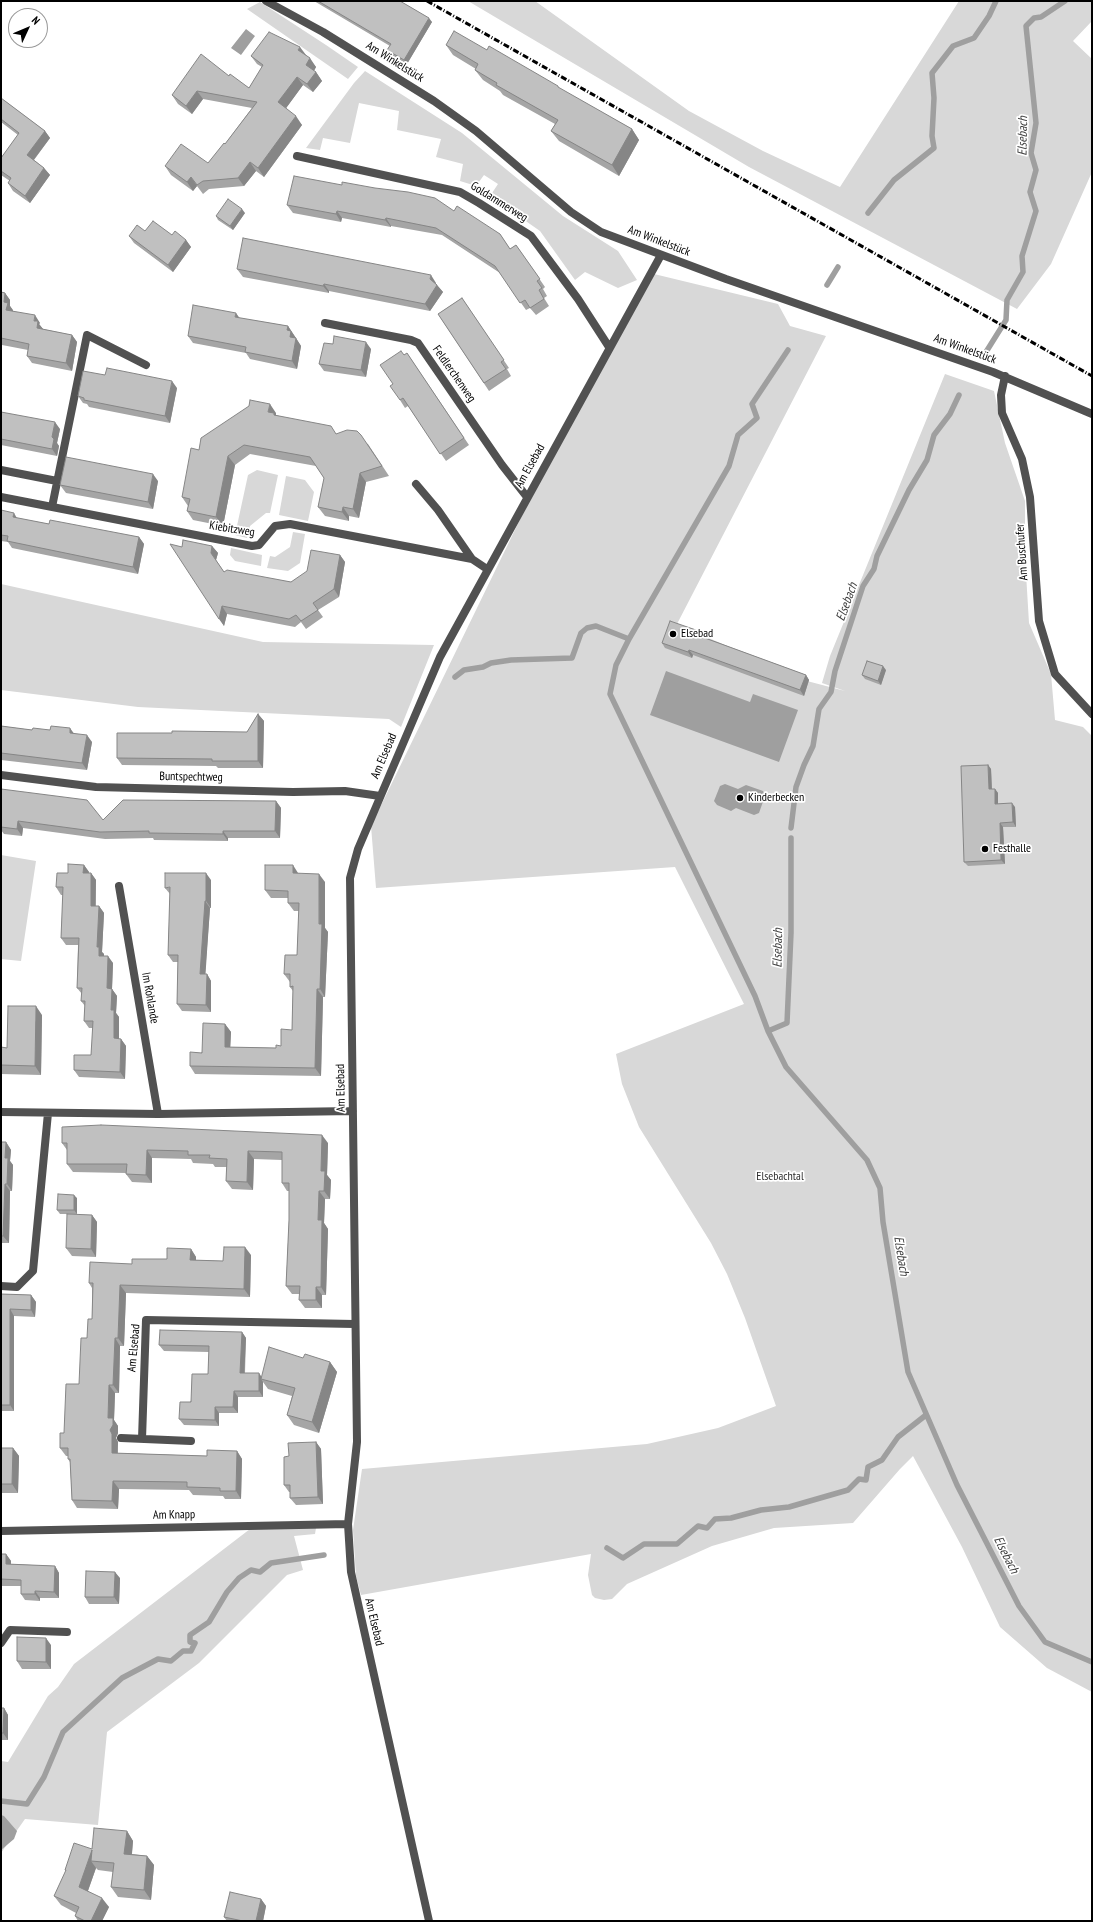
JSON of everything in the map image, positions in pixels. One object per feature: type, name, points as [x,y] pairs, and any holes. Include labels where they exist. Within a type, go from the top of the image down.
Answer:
[{"type":"street","name":"Am Winkelstück","points":[[266,1],[324,32],[434,101],[476,131],[571,212],[601,232],[661,255],[1005,376],[1092,414]]},
{"type":"street","name":"Goldammerweg","points":[[297,156],[460,192],[479,203],[532,236],[578,299],[609,347]]},
{"type":"street","name":"Am Elsebad","points":[[429,1921],[351,1572],[348,1524],[357,1442],[354,1324],[354,1111],[350,878],[358,849],[440,657],[527,496],[661,255]]},
{"type":"street","name":"Feldlerchenweg","points":[[325,323],[411,340],[418,343],[502,465],[527,496]]},
{"type":"street","points":[[52,507],[87,335],[146,365]]},
{"type":"street","name":"Am Buschufer","points":[[1005,376],[1001,395],[1002,413],[1022,459],[1030,497],[1039,621],[1055,674],[1092,714]]},
{"type":"street","points":[[1,470],[57,481]]},
{"type":"street","name":"Kiebitzweg","points":[[416,484],[438,510],[472,559],[487,569]]},
{"type":"street","name":"Kiebitzweg","points":[[1,497],[252,546],[259,545],[275,526],[290,524],[472,559]]},
{"type":"street","name":"Buntspechtweg","points":[[1,776],[96,787],[293,792],[346,791],[380,796]]},
{"type":"street","name":"Im Rohlande","points":[[119,886],[158,1114]]},
{"type":"street","points":[[1,1112],[158,1114],[354,1111]]},
{"type":"street","points":[[1,1286],[16,1287],[33,1271],[48,1113]]},
{"type":"street","name":"Am Elsebad","points":[[142,1439],[146,1320],[354,1324]]},
{"type":"street","points":[[121,1438],[191,1442]]},
{"type":"street","name":"Am Knapp","points":[[1,1531],[348,1524]]},
{"type":"street","points":[[1,1643],[10,1630],[67,1632]]},
{"type":"green space","points":[[468,1],[535,1],[689,111],[763,151],[840,187],[959,1],[1092,1],[1092,21],[1073,41],[1092,59],[1092,172],[1051,264],[1017,309],[749,167]]},
{"type":"green space","points":[[260,2],[358,67],[348,79],[247,9]]},
{"type":"green space","points":[[365,71],[462,133],[563,216],[618,251],[637,280],[618,288],[585,272],[575,280],[540,231],[490,196],[498,184],[484,175],[476,186],[460,181],[463,164],[436,157],[441,139],[397,130],[399,111],[359,103],[350,143],[323,138],[320,150],[306,148],[354,83]]},
{"type":"green space","name":"Elsebachtal","points":[[654,274],[778,304],[790,326],[826,336],[677,624],[807,681],[845,691],[822,683],[830,656],[945,374],[994,391],[1005,443],[1025,501],[1025,557],[1029,623],[1051,674],[1055,720],[1083,727],[1092,736],[1092,1692],[1047,1668],[1000,1627],[962,1547],[913,1456],[853,1523],[774,1528],[712,1546],[627,1584],[612,1599],[604,1600],[595,1598],[592,1595],[588,1575],[591,1554],[361,1595],[356,1576],[353,1530],[362,1469],[647,1444],[718,1428],[776,1406],[745,1318],[727,1274],[711,1243],[639,1127],[622,1084],[616,1054],[744,1004],[675,867],[376,888],[371,826],[529,501]]},
{"type":"green space","points":[[257,470],[278,475],[270,513],[266,513],[250,526],[247,538],[235,535],[248,475]]},
{"type":"green space","points":[[286,476],[305,480],[314,492],[308,521],[279,515]]},
{"type":"green space","points":[[293,532],[305,534],[300,563],[288,571],[267,568],[270,556],[275,557],[290,547]]},
{"type":"green space","points":[[231,548],[262,555],[261,566],[235,561],[230,555]]},
{"type":"green space","points":[[1,584],[263,642],[434,645],[401,727],[389,719],[138,707],[1,690]]},
{"type":"green space","points":[[1,855],[36,861],[21,961],[1,959]]},
{"type":"green space","points":[[316,1528],[315,1534],[294,1536],[303,1570],[287,1575],[199,1663],[107,1732],[98,1825],[25,1819],[1,1853],[1,1761],[8,1762],[48,1696],[58,1687],[74,1664],[250,1529]]},
{"type":"shaded area","points":[[246,29],[255,36],[241,55],[231,48]]},
{"type":"shaded area","points":[[666,671],[750,702],[753,694],[798,710],[779,762],[650,715]]},
{"type":"shaded area","name":"Kinderbecken","points":[[725,784],[738,789],[746,785],[763,791],[765,796],[759,813],[754,815],[736,808],[731,811],[717,805],[714,801],[720,786]]},
{"type":"shaded area","points":[[1,1815],[4,1816],[17,1831],[14,1839],[1,1850]]},
{"type":"building","points":[[318,1],[400,1],[429,18],[404,60],[387,50],[391,44]]},
{"type":"building","points":[[454,31],[487,50],[489,46],[632,129],[612,165],[551,131],[558,120],[496,85],[497,83],[475,70],[478,64],[446,45]]},
{"type":"building","points":[[269,32],[300,47],[298,50],[310,58],[306,65],[316,72],[307,84],[297,77],[278,102],[296,116],[258,168],[250,162],[238,178],[203,181],[197,185],[191,177],[187,182],[165,166],[181,144],[208,163],[224,143],[225,144],[257,102],[197,91],[186,106],[172,95],[201,54],[229,76],[230,74],[249,88],[263,65],[251,56]]},
{"type":"building","points":[[1,98],[45,131],[27,155],[44,168],[25,196],[8,183],[11,178],[1,171],[1,158],[19,133],[1,119]]},
{"type":"building","points":[[294,176],[342,185],[342,182],[408,192],[435,198],[454,211],[457,206],[500,234],[510,249],[516,245],[540,279],[537,281],[542,288],[539,290],[544,299],[530,308],[525,300],[520,303],[495,266],[436,228],[386,218],[385,220],[337,211],[336,214],[287,205]]},
{"type":"building","points":[[228,199],[242,209],[230,226],[216,216]]},
{"type":"building","points":[[153,221],[172,235],[175,231],[186,240],[168,265],[129,236],[137,225],[145,231]]},
{"type":"building","points":[[243,238],[431,275],[430,279],[437,285],[425,304],[237,269]]},
{"type":"building","points":[[1,292],[5,293],[4,302],[8,303],[6,310],[35,315],[34,321],[38,321],[37,328],[72,335],[66,363],[27,356],[29,344],[1,338]]},
{"type":"building","points":[[462,298],[504,360],[501,362],[506,369],[484,383],[438,314]]},
{"type":"building","points":[[193,305],[236,313],[235,317],[288,326],[287,330],[291,331],[290,337],[296,338],[292,361],[245,352],[246,347],[188,336]]},
{"type":"building","points":[[334,336],[366,342],[361,370],[319,364],[324,343],[333,344]]},
{"type":"building","points":[[401,351],[404,355],[407,353],[464,438],[440,454],[403,398],[400,400],[390,386],[393,384],[380,365]]},
{"type":"building","points":[[107,368],[172,381],[165,416],[84,400],[84,398],[78,396],[83,371],[105,375]]},
{"type":"building","points":[[250,400],[270,404],[268,412],[274,413],[274,415],[331,426],[336,434],[347,430],[357,431],[361,435],[382,466],[360,473],[353,509],[343,507],[342,512],[318,507],[324,478],[310,457],[244,445],[228,456],[216,517],[187,511],[190,499],[182,497],[191,448],[199,450],[201,438],[249,406]]},
{"type":"building","points":[[1,412],[55,422],[52,437],[54,439],[52,449],[1,439]]},
{"type":"building","points":[[66,457],[153,474],[148,502],[60,485]]},
{"type":"building","points":[[1,510],[14,513],[13,517],[49,524],[50,520],[139,537],[133,567],[7,541],[8,536],[1,535]]},
{"type":"building","points":[[183,540],[212,546],[211,553],[224,572],[227,570],[291,582],[307,571],[311,550],[340,555],[334,589],[313,603],[318,610],[301,621],[296,615],[289,619],[222,606],[219,619],[170,544],[182,547]]},
{"type":"building","points":[[670,621],[696,630],[694,634],[806,675],[800,690],[689,650],[688,652],[662,643]]},
{"type":"building","points":[[867,661],[883,666],[878,681],[862,675]]},
{"type":"building","points":[[258,714],[258,761],[117,758],[117,733],[172,733],[172,731],[247,732]]},
{"type":"building","points":[[1,726],[32,730],[33,728],[50,730],[51,726],[70,728],[70,733],[87,735],[82,763],[1,753]]},
{"type":"building","points":[[988,765],[989,789],[995,789],[995,804],[1012,803],[1013,822],[1000,823],[1001,860],[964,862],[961,766]]},
{"type":"building","points":[[1,789],[87,800],[103,820],[123,800],[276,801],[275,831],[223,831],[223,834],[149,833],[149,831],[100,832],[18,821],[17,829],[1,827]]},
{"type":"building","points":[[68,864],[84,865],[83,873],[91,873],[91,906],[99,906],[97,947],[99,947],[99,956],[108,956],[107,988],[112,989],[111,1010],[114,1010],[114,1038],[121,1039],[120,1072],[74,1070],[74,1055],[91,1055],[93,1021],[84,1021],[85,1001],[81,1001],[82,988],[77,988],[79,938],[61,938],[63,887],[56,887],[57,873],[68,873]]},
{"type":"building","points":[[265,865],[293,865],[293,873],[319,874],[319,924],[322,924],[320,989],[317,989],[315,1068],[190,1066],[190,1052],[202,1053],[203,1023],[225,1024],[225,1047],[276,1048],[276,1045],[281,1046],[281,1029],[292,1030],[293,986],[290,987],[290,974],[284,974],[285,955],[297,955],[299,903],[288,903],[288,891],[265,890]]},
{"type":"building","points":[[165,873],[206,873],[206,901],[200,974],[207,974],[206,1005],[177,1004],[178,955],[168,955],[170,887],[165,888]]},
{"type":"building","points":[[8,1006],[36,1006],[35,1066],[1,1065],[1,1047],[7,1048]]},
{"type":"building","points":[[101,1125],[322,1135],[321,1171],[325,1171],[324,1191],[319,1191],[318,1220],[322,1220],[321,1287],[316,1287],[316,1300],[299,1300],[300,1286],[286,1286],[289,1183],[282,1183],[282,1152],[248,1151],[247,1182],[226,1181],[227,1159],[209,1158],[210,1155],[188,1155],[188,1151],[147,1150],[146,1175],[126,1174],[127,1164],[67,1164],[67,1143],[62,1143],[62,1127]]},
{"type":"building","points":[[1,1142],[6,1142],[5,1158],[8,1158],[7,1184],[5,1184],[3,1236],[1,1236]]},
{"type":"building","points":[[58,1194],[74,1195],[74,1210],[57,1210]]},
{"type":"building","points":[[67,1214],[92,1215],[91,1249],[66,1248]]},
{"type":"building","points":[[224,1247],[245,1247],[244,1289],[120,1285],[118,1338],[115,1338],[113,1385],[109,1385],[108,1418],[113,1418],[113,1425],[110,1430],[112,1434],[112,1453],[207,1456],[207,1450],[237,1451],[236,1491],[220,1491],[220,1488],[187,1487],[187,1482],[113,1481],[112,1501],[72,1500],[70,1459],[68,1459],[68,1448],[60,1448],[60,1433],[64,1433],[66,1384],[79,1384],[81,1338],[87,1338],[88,1319],[92,1319],[93,1283],[89,1283],[90,1262],[132,1264],[132,1259],[167,1259],[167,1248],[191,1249],[190,1260],[223,1261]]},
{"type":"building","points":[[1,1294],[31,1295],[31,1310],[10,1309],[10,1405],[1,1405]]},
{"type":"building","points":[[160,1330],[242,1332],[240,1373],[259,1373],[259,1391],[234,1391],[233,1407],[215,1407],[215,1420],[179,1419],[180,1402],[191,1402],[192,1374],[208,1374],[209,1346],[159,1345]]},
{"type":"building","points":[[269,1347],[303,1358],[305,1354],[330,1362],[312,1422],[287,1415],[295,1388],[261,1379]]},
{"type":"building","points":[[316,1442],[318,1497],[290,1498],[290,1485],[284,1485],[284,1457],[289,1456],[288,1443]]},
{"type":"building","points":[[1,1448],[13,1448],[12,1484],[1,1484]]},
{"type":"building","points":[[1,1554],[6,1554],[6,1564],[55,1566],[54,1592],[35,1591],[35,1594],[21,1594],[21,1580],[1,1579]]},
{"type":"building","points":[[86,1571],[115,1572],[114,1597],[85,1597]]},
{"type":"building","points":[[17,1637],[46,1638],[46,1662],[17,1661]]},
{"type":"building","points":[[1,1708],[4,1708],[3,1733],[1,1733]]},
{"type":"building","points":[[94,1828],[127,1831],[124,1854],[147,1856],[144,1890],[111,1887],[114,1863],[91,1861],[92,1850],[79,1887],[102,1898],[91,1921],[85,1921],[75,1916],[79,1907],[54,1896],[66,1870],[74,1843],[92,1849]]},
{"type":"building","points":[[230,1892],[261,1899],[256,1921],[243,1921],[224,1917]]},
{"type":"waterway","points":[[868,213],[894,180],[934,148],[932,136],[934,98],[932,73],[953,46],[974,38],[989,16],[996,1]]},
{"type":"waterway","name":"Elsebach","points":[[986,352],[1006,320],[1007,300],[1023,272],[1022,256],[1036,211],[1030,192],[1036,170],[1031,153],[1036,123],[1026,26],[1034,18],[1041,17],[1065,1]]},
{"type":"waterway","points":[[827,285],[838,267]]},
{"type":"waterway","points":[[788,350],[752,404],[757,418],[738,435],[729,466],[629,639],[616,665],[610,694],[755,996],[768,1031],[786,1067],[867,1160],[880,1188],[883,1222],[908,1372],[957,1485],[1019,1606],[1045,1642],[1092,1662]]},
{"type":"waterway","name":"Elsebach","points":[[791,828],[796,787],[813,746],[819,709],[831,692],[835,671],[863,586],[874,569],[877,556],[909,490],[927,460],[934,435],[950,414],[959,395]]},
{"type":"waterway","points":[[455,677],[464,670],[483,667],[491,663],[511,660],[572,658],[581,633],[587,628],[596,626],[629,639]]},
{"type":"waterway","name":"Elsebach","points":[[768,1031],[787,1023],[791,933],[791,838]]},
{"type":"waterway","points":[[607,1548],[623,1558],[644,1544],[677,1544],[698,1526],[707,1528],[715,1519],[731,1518],[761,1510],[789,1507],[848,1490],[859,1479],[866,1480],[868,1467],[882,1460],[898,1437],[926,1415]]},
{"type":"waterway","points":[[1,1801],[27,1804],[44,1777],[63,1732],[122,1678],[158,1659],[171,1661],[183,1651],[191,1651],[195,1643],[190,1642],[190,1635],[209,1622],[227,1592],[239,1578],[251,1570],[260,1572],[271,1563],[324,1555]]},
{"type":"railway","points":[[427,1],[1092,376]]},
{"type":"place","name":"Elsebad","points":[[673,634]]},
{"type":"place","name":"Kinderbecken","points":[[740,798]]},
{"type":"place","name":"Festhalle","points":[[985,849]]}]
